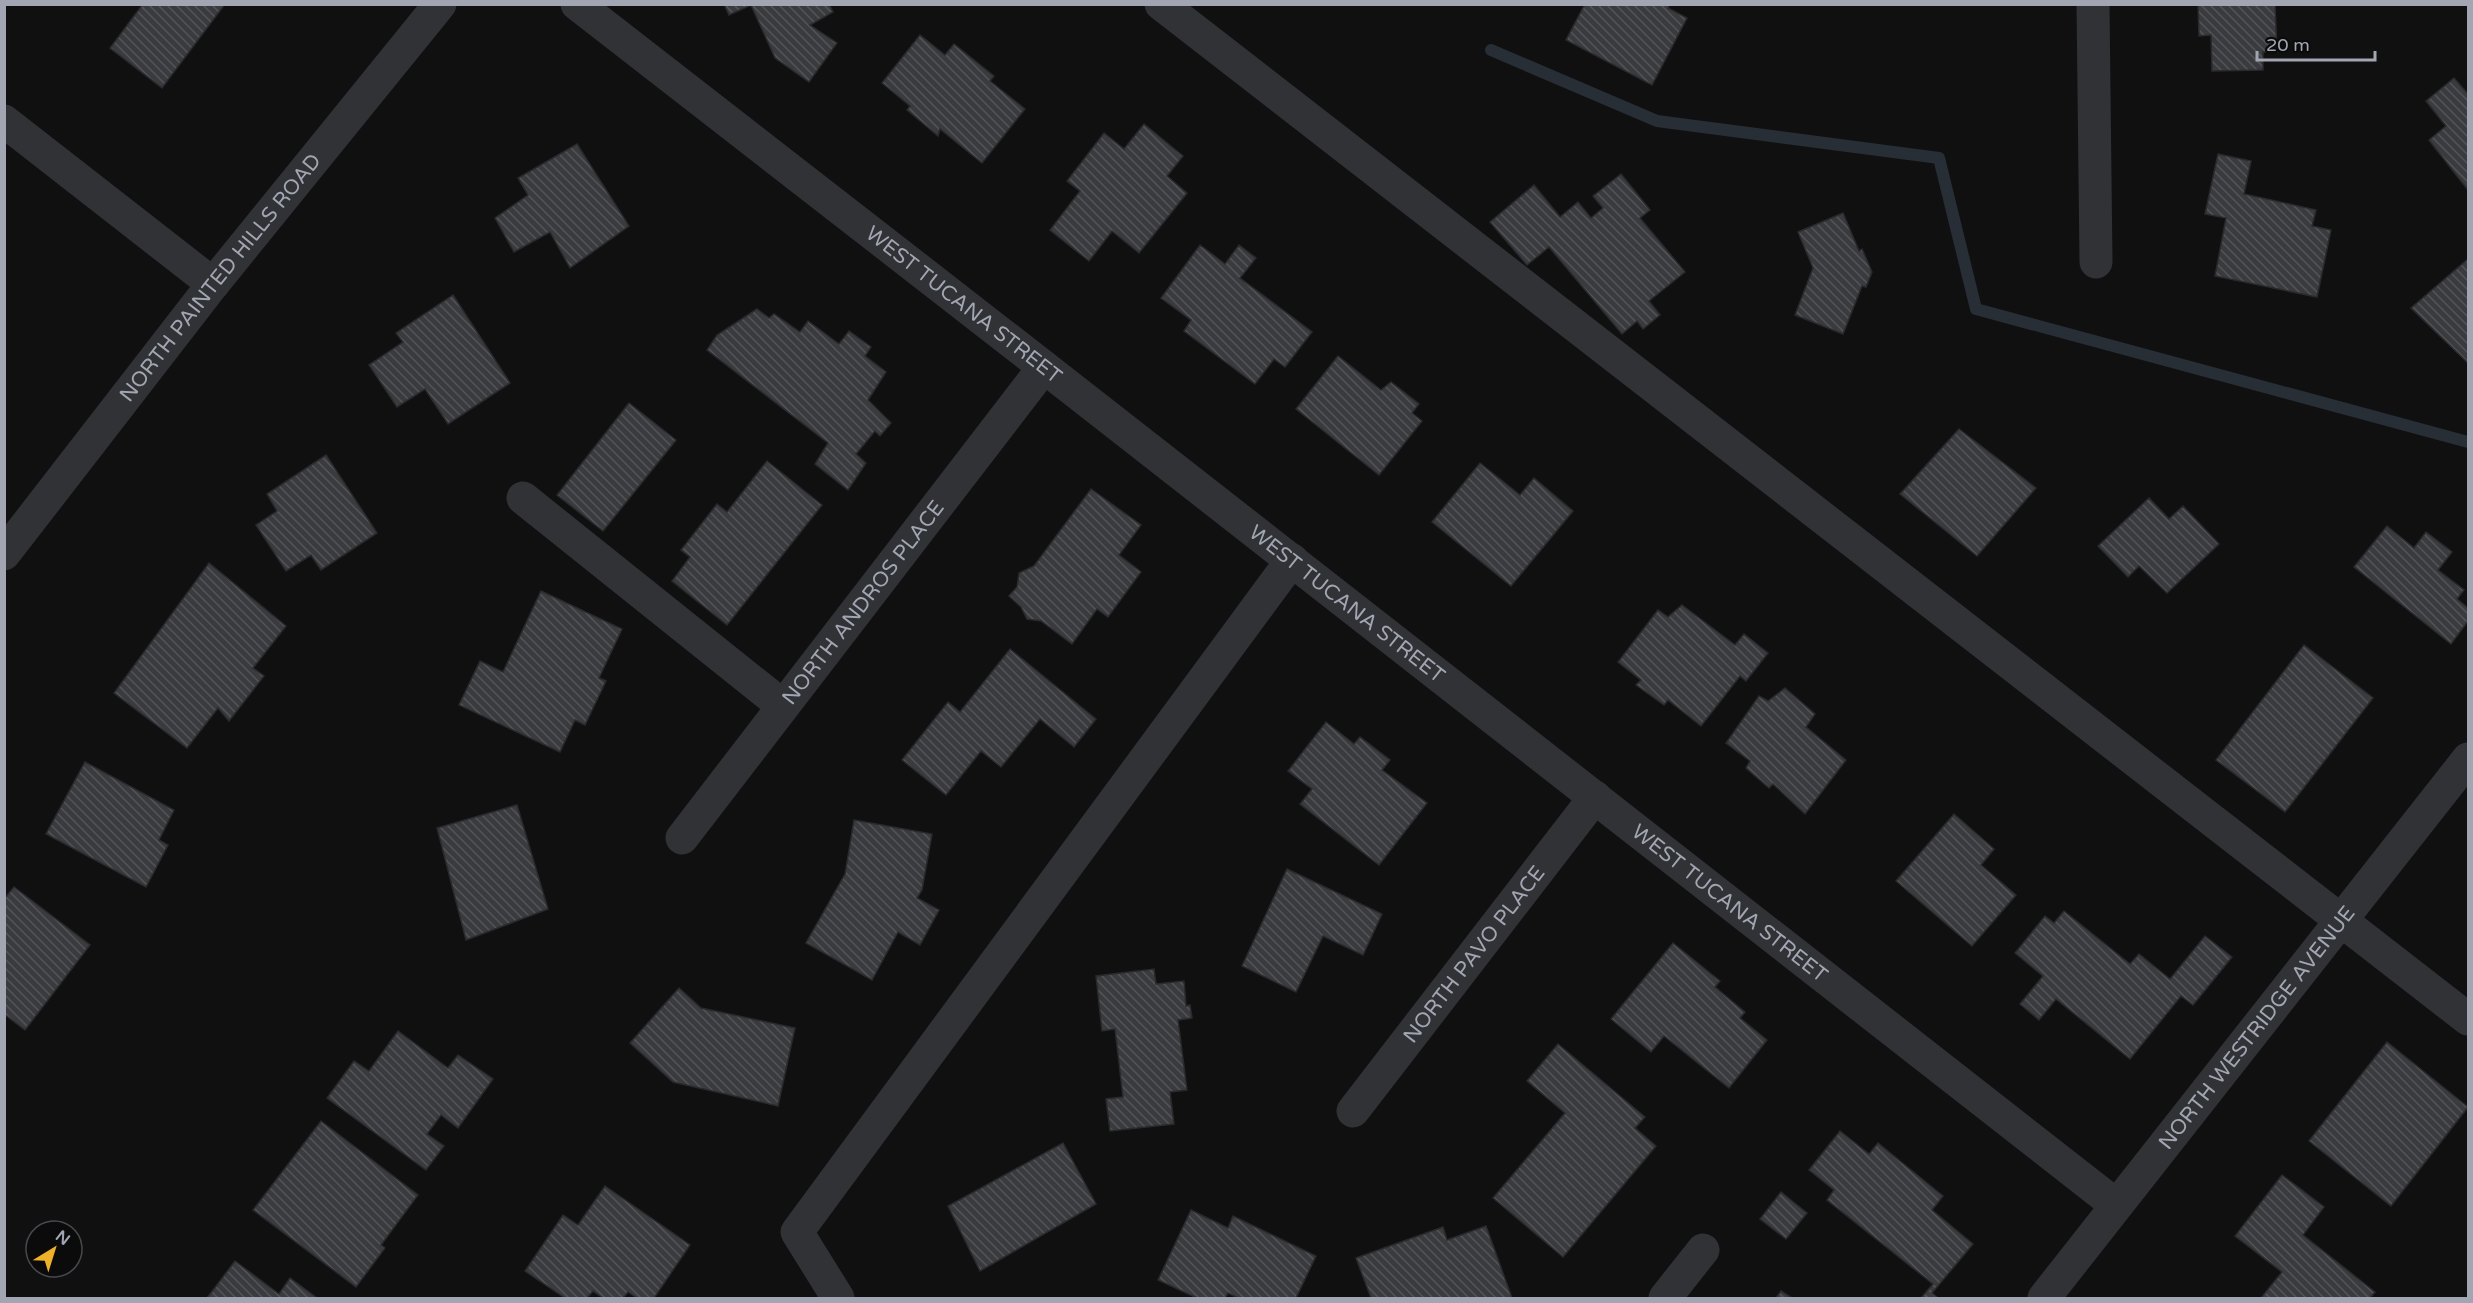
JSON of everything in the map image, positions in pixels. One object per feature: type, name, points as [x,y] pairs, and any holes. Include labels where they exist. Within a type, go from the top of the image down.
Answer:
[{"type":"street","name":"NORTH PAINTED HILLS ROAD","points":[[4,554],[213,284],[440,4]]},
{"type":"street","name":"WEST TUCANA STREET","points":[[577,4],[2116,1205]]},
{"type":"street","points":[[1161,4],[2469,1019]]},
{"type":"street","points":[[2093,4],[2096,262]]},
{"type":"street","points":[[4,121],[213,284]]},
{"type":"street","name":"NORTH ANDROS PLACE","points":[[682,838],[1044,367]]},
{"type":"street","points":[[523,498],[783,706]]},
{"type":"street","points":[[838,1299],[797,1232],[1292,560]]},
{"type":"street","name":"NORTH WESTRIDGE AVENUE","points":[[2044,1299],[2469,759]]},
{"type":"street","name":"NORTH PAVO PLACE","points":[[1353,1111],[1595,797]]},
{"type":"street","points":[[1665,1299],[1703,1250]]},
{"type":"building","points":[[143,4],[225,4],[162,88],[110,48]]},
{"type":"building","points":[[724,4],[829,4],[833,12],[810,25],[837,43],[809,82],[775,58],[751,5],[729,15]]},
{"type":"building","points":[[1585,4],[1670,4],[1668,8],[1687,18],[1652,85],[1566,40]]},
{"type":"building","points":[[2198,4],[2275,4],[2277,52],[2263,52],[2263,70],[2212,71],[2211,35],[2199,36]]},
{"type":"building","points":[[920,35],[945,55],[954,44],[994,76],[990,81],[1025,109],[982,163],[940,129],[938,136],[907,110],[910,106],[882,83]]},
{"type":"building","points":[[2454,78],[2468,94],[2468,190],[2429,140],[2446,126],[2426,101]]},
{"type":"building","points":[[1144,124],[1183,156],[1167,176],[1187,193],[1139,253],[1112,231],[1089,261],[1050,230],[1080,191],[1067,181],[1104,133],[1124,149]]},
{"type":"building","points":[[577,144],[629,226],[570,268],[550,232],[514,252],[495,218],[528,195],[518,178]]},
{"type":"building","points":[[2218,154],[2251,161],[2244,194],[2316,210],[2312,226],[2331,230],[2317,297],[2215,276],[2226,218],[2205,214]]},
{"type":"building","points":[[1621,174],[1650,210],[1640,218],[1685,272],[1649,301],[1660,315],[1643,329],[1637,321],[1622,334],[1549,247],[1527,265],[1490,222],[1534,185],[1560,217],[1578,202],[1591,218],[1603,208],[1593,196]]},
{"type":"building","points":[[1843,213],[1859,251],[1862,249],[1872,272],[1866,287],[1862,286],[1843,334],[1795,315],[1813,268],[1798,232]]},
{"type":"building","points":[[1200,245],[1225,264],[1239,245],[1256,258],[1240,278],[1312,332],[1285,367],[1274,359],[1255,384],[1184,331],[1191,320],[1161,298]]},
{"type":"building","points":[[2468,259],[2468,363],[2411,308]]},
{"type":"building","points":[[453,295],[510,383],[448,424],[425,389],[397,407],[369,365],[403,342],[396,333]]},
{"type":"building","points":[[757,309],[769,318],[774,314],[800,332],[808,321],[839,344],[849,331],[871,347],[865,356],[886,372],[868,400],[891,423],[880,436],[875,431],[856,454],[866,463],[848,490],[815,464],[828,443],[707,350],[717,335]]},
{"type":"building","points":[[1338,356],[1381,390],[1391,382],[1419,404],[1412,413],[1422,421],[1379,475],[1296,409]]},
{"type":"building","points":[[629,403],[676,440],[603,531],[557,495]]},
{"type":"building","points":[[1959,429],[2036,488],[1977,556],[1900,494]]},
{"type":"building","points":[[326,455],[377,533],[321,570],[311,555],[286,571],[256,525],[277,511],[267,494]]},
{"type":"building","points":[[767,461],[822,505],[727,625],[672,581],[690,557],[681,550],[717,504],[727,512]]},
{"type":"building","points":[[1480,463],[1520,495],[1534,478],[1573,511],[1511,586],[1432,522]]},
{"type":"building","points":[[1091,489],[1141,525],[1119,555],[1141,572],[1108,617],[1097,609],[1072,644],[1041,621],[1027,619],[1021,607],[1009,596],[1017,587],[1019,573],[1034,566]]},
{"type":"building","points":[[2149,498],[2169,519],[2183,506],[2219,544],[2167,593],[2139,566],[2128,577],[2098,546]]},
{"type":"building","points":[[2387,526],[2414,548],[2426,532],[2452,552],[2438,570],[2464,590],[2457,599],[2468,608],[2468,621],[2451,644],[2354,567]]},
{"type":"building","points":[[209,563],[286,626],[253,668],[264,676],[229,721],[218,708],[187,748],[114,693]]},
{"type":"building","points":[[541,591],[622,629],[599,678],[606,681],[585,725],[575,720],[560,752],[459,705],[480,661],[503,672]]},
{"type":"building","points":[[1682,605],[1735,645],[1744,634],[1768,653],[1746,681],[1740,676],[1701,726],[1668,700],[1664,705],[1636,685],[1641,680],[1618,662],[1658,610],[1668,617]]},
{"type":"building","points":[[2304,645],[2373,698],[2285,812],[2216,760]]},
{"type":"building","points":[[1010,649],[1096,719],[1074,747],[1040,719],[1001,767],[981,751],[946,795],[902,760],[948,702],[960,712]]},
{"type":"building","points":[[1785,688],[1815,714],[1806,727],[1846,760],[1805,814],[1773,784],[1769,788],[1746,768],[1750,761],[1726,743],[1759,696],[1768,701]]},
{"type":"building","points":[[1326,722],[1354,744],[1360,737],[1390,760],[1382,770],[1427,803],[1379,865],[1300,804],[1312,789],[1288,771]]},
{"type":"building","points":[[85,762],[174,810],[159,840],[168,845],[146,887],[46,834]]},
{"type":"building","points":[[517,805],[548,909],[466,940],[437,828]]},
{"type":"building","points":[[1954,814],[1994,849],[1981,865],[2016,895],[1972,946],[1896,881]]},
{"type":"building","points":[[854,820],[932,834],[922,890],[917,898],[939,910],[920,945],[898,932],[872,980],[806,943],[845,874]]},
{"type":"building","points":[[1287,869],[1382,914],[1363,955],[1323,936],[1296,992],[1242,966]]},
{"type":"building","points":[[14,887],[90,945],[25,1030],[4,1014],[4,899]]},
{"type":"building","points":[[2064,911],[2130,964],[2139,954],[2170,979],[2205,936],[2232,957],[2193,1005],[2181,996],[2130,1059],[2056,999],[2039,1020],[2020,1004],[2043,976],[2015,953],[2045,916],[2054,923]]},
{"type":"building","points":[[1673,943],[1720,981],[1715,987],[1745,1012],[1740,1018],[1767,1040],[1729,1088],[1664,1036],[1651,1052],[1611,1019]]},
{"type":"building","points":[[1154,969],[1156,984],[1184,981],[1186,1006],[1190,1005],[1192,1018],[1178,1020],[1187,1090],[1170,1092],[1174,1124],[1110,1131],[1106,1099],[1123,1097],[1115,1029],[1102,1031],[1096,976]]},
{"type":"building","points":[[679,988],[701,1008],[795,1028],[778,1106],[673,1082],[630,1043]]},
{"type":"building","points":[[398,1031],[448,1068],[458,1055],[493,1079],[458,1128],[441,1115],[427,1134],[444,1146],[426,1170],[327,1098],[354,1061],[369,1071]]},
{"type":"building","points":[[2387,1042],[2468,1107],[2391,1206],[2309,1141]]},
{"type":"building","points":[[1558,1044],[1645,1117],[1635,1128],[1656,1146],[1563,1257],[1493,1198],[1565,1113],[1527,1081]]},
{"type":"building","points":[[321,1121],[418,1195],[381,1245],[385,1248],[356,1287],[253,1210]]},
{"type":"building","points":[[1840,1131],[1869,1154],[1878,1143],[1943,1196],[1932,1210],[1973,1244],[1932,1293],[1938,1298],[1921,1298],[1933,1284],[1827,1200],[1834,1190],[1809,1170]]},
{"type":"building","points":[[1063,1143],[1096,1204],[980,1271],[948,1206]]},
{"type":"building","points":[[2282,1175],[2324,1207],[2303,1235],[2375,1292],[2370,1298],[2261,1298],[2282,1272],[2235,1236]]},
{"type":"building","points":[[605,1186],[690,1245],[654,1298],[637,1298],[628,1292],[623,1298],[603,1298],[593,1291],[587,1298],[565,1298],[525,1271],[563,1215],[578,1225]]},
{"type":"building","points":[[1781,1192],[1807,1213],[1786,1239],[1760,1219]]},
{"type":"building","points":[[1191,1210],[1228,1228],[1233,1216],[1316,1256],[1296,1298],[1238,1298],[1228,1293],[1225,1298],[1197,1298],[1158,1280]]},
{"type":"building","points":[[1486,1226],[1512,1298],[1371,1298],[1356,1258],[1443,1227],[1447,1240]]},
{"type":"building","points":[[235,1261],[279,1294],[290,1278],[317,1298],[207,1298]]},
{"type":"building","points":[[1781,1291],[1792,1298],[1776,1298]]},
{"type":"waterway","points":[[1491,50],[1657,121],[1939,158],[1976,309],[2468,442]]}]
